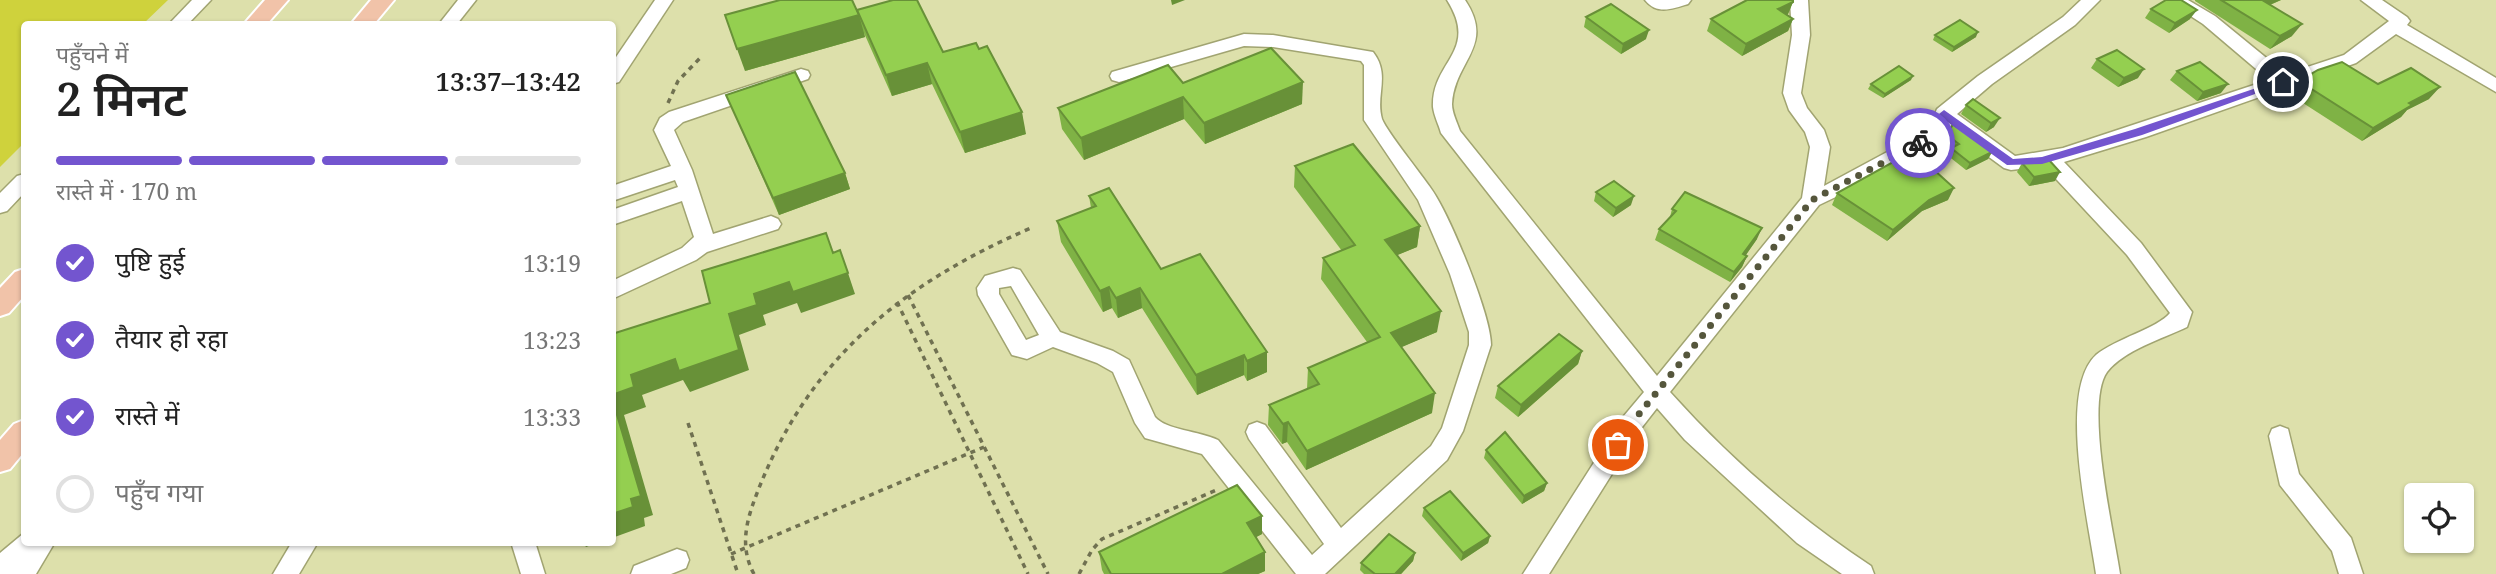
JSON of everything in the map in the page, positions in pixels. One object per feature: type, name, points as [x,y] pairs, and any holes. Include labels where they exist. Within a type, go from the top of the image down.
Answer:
[{"type":"main road","points":[[258,21],[277,0]]},
{"type":"main road","points":[[365,21],[383,0]]},
{"type":"main road","points":[[0,306],[21,282]]},
{"type":"main road","points":[[0,460],[21,436]]},
{"type":"street","points":[[181,21],[202,0]]},
{"type":"street","points":[[450,21],[467,0]]},
{"type":"street","points":[[616,72],[664,0]]},
{"type":"street","points":[[1456,0],[1470,20],[1470,35],[1442,102],[1451,132],[1658,393],[1693,433],[1805,535],[1862,574]]},
{"type":"street","points":[[1654,0],[1665,5],[1682,0]]},
{"type":"street","points":[[1799,0],[1801,35],[1792,93],[1798,110],[1814,130],[1820,148],[1812,200]]},
{"type":"street","points":[[1535,574],[1631,424],[1812,200],[1931,137],[1939,130],[1944,114],[1985,80],[2069,21],[2091,0]]},
{"type":"street","points":[[2175,0],[2209,20],[2283,82]]},
{"type":"street","points":[[1944,114],[2011,163],[2049,159],[2139,132],[2358,55],[2396,26],[2400,19],[2370,0]]},
{"type":"street","points":[[2396,26],[2496,86]]},
{"type":"street","points":[[1052,338],[1105,357],[1121,366],[1146,423],[1153,431],[1210,447],[1239,480],[1310,573],[1439,453],[1452,430],[1480,345],[1480,332],[1460,274],[1427,198],[1373,120],[1372,59],[1286,43],[1244,40],[1119,76]]},
{"type":"street","points":[[700,246],[704,237],[664,130],[667,123],[676,117],[801,75]]},
{"type":"street","points":[[2049,159],[2134,249],[2181,313],[2179,321],[2108,358],[2096,370],[2086,407],[2086,423],[2108,574]]},
{"type":"street","points":[[616,193],[681,170]]},
{"type":"street","points":[[0,206],[21,184]]},
{"type":"street","points":[[616,217],[688,191]]},
{"type":"street","points":[[616,289],[690,254],[700,246],[771,224]]},
{"type":"street","points":[[1257,432],[1339,545]]},
{"type":"street","points":[[2280,436],[2288,478],[2342,546],[2351,574]]},
{"type":"street","points":[[0,569],[25,546]]},
{"type":"street","points":[[22,574],[40,546]]},
{"type":"street","points":[[285,574],[303,546]]},
{"type":"street","points":[[524,546],[533,574]]},
{"type":"street","points":[[643,574],[677,560]]},
{"type":"path","points":[[667,123],[667,107],[671,93],[701,57]]},
{"type":"path","points":[[754,574],[746,562],[744,530],[781,438],[828,369],[863,329],[897,302],[966,257],[1031,228]]},
{"type":"path","points":[[908,295],[1048,574]]},
{"type":"path","points":[[897,302],[1028,574]]},
{"type":"path","points":[[688,423],[738,574]]},
{"type":"path","points":[[731,554],[984,447]]},
{"type":"path","points":[[1079,574],[1092,550],[1102,539],[1239,480]]},
{"type":"shaded area","points":[[0,0],[168,0],[146,21],[21,21],[21,146],[0,167]]},
{"type":"building","points":[[780,0],[852,0],[859,15],[737,49],[725,15]]},
{"type":"building","points":[[893,0],[917,0],[943,52],[976,43],[979,49],[987,46],[1022,112],[960,132],[927,63],[886,75],[857,10]]},
{"type":"building","points":[[1747,0],[1793,0],[1778,9],[1793,19],[1746,44],[1711,19]]},
{"type":"building","points":[[2166,0],[2181,0],[2197,10],[2175,23],[2151,9]]},
{"type":"building","points":[[2221,0],[2262,0],[2302,24],[2280,36]]},
{"type":"building","points":[[1611,4],[1649,30],[1623,44],[1586,17]]},
{"type":"building","points":[[1960,20],[1978,32],[1954,47],[1935,35]]},
{"type":"building","points":[[1271,48],[1303,82],[1204,123],[1183,97],[1081,138],[1058,108],[1168,65],[1183,83]]},
{"type":"building","points":[[2117,50],[2144,69],[2124,78],[2097,59]]},
{"type":"building","points":[[2200,62],[2228,84],[2203,92],[2177,71]]},
{"type":"building","points":[[2342,62],[2378,84],[2411,68],[2440,87],[2409,103],[2412,105],[2373,128],[2299,81],[2318,70]]},
{"type":"building","points":[[1899,66],[1913,76],[1885,94],[1871,84]]},
{"type":"building","points":[[795,72],[845,173],[773,198],[726,95]]},
{"type":"building","points":[[1973,99],[2000,118],[1991,123],[1966,105]]},
{"type":"building","points":[[1953,124],[1992,152],[1970,163],[1951,148],[1959,144],[1947,135]]},
{"type":"building","points":[[1353,144],[1420,226],[1385,240],[1441,311],[1391,333],[1435,393],[1307,451],[1288,422],[1283,424],[1269,405],[1319,384],[1308,368],[1380,337],[1323,258],[1355,245],[1295,166]]},
{"type":"building","points":[[1913,151],[1954,188],[1929,200],[1893,230],[1837,193]]},
{"type":"building","points":[[2049,160],[2060,172],[2034,177],[2022,163]]},
{"type":"building","points":[[1614,181],[1634,196],[1616,208],[1596,192]]},
{"type":"building","points":[[1109,188],[1161,269],[1200,254],[1267,352],[1247,361],[1244,355],[1196,375],[1140,288],[1116,298],[1109,287],[1100,291],[1057,221],[1096,206],[1089,196]]},
{"type":"building","points":[[1685,192],[1762,228],[1743,254],[1747,256],[1734,272],[1659,229],[1676,211],[1672,209]]},
{"type":"building","points":[[826,233],[833,253],[840,250],[848,273],[793,292],[789,282],[754,294],[757,305],[729,314],[739,350],[679,371],[675,359],[631,375],[634,387],[616,394],[616,333],[710,303],[702,271]]},
{"type":"building","points":[[1559,334],[1582,351],[1521,405],[1498,386]]},
{"type":"building","points":[[616,412],[641,496],[631,499],[633,507],[616,513]]},
{"type":"building","points":[[1505,432],[1547,483],[1524,496],[1486,450]]},
{"type":"building","points":[[1237,485],[1262,516],[1247,523],[1265,552],[1222,574],[1111,574],[1099,552]]},
{"type":"building","points":[[1450,491],[1490,536],[1463,553],[1424,508]]},
{"type":"building","points":[[1389,534],[1415,553],[1395,574],[1375,574],[1361,563]]},
{"type":"way so far","points":[[1618,445],[1631,424],[1812,200],[1862,176],[1920,143]]},
{"type":"route","points":[[1920,143],[1936,134],[1944,114],[2011,163],[2042,160],[2139,132],[2283,82]]}]
